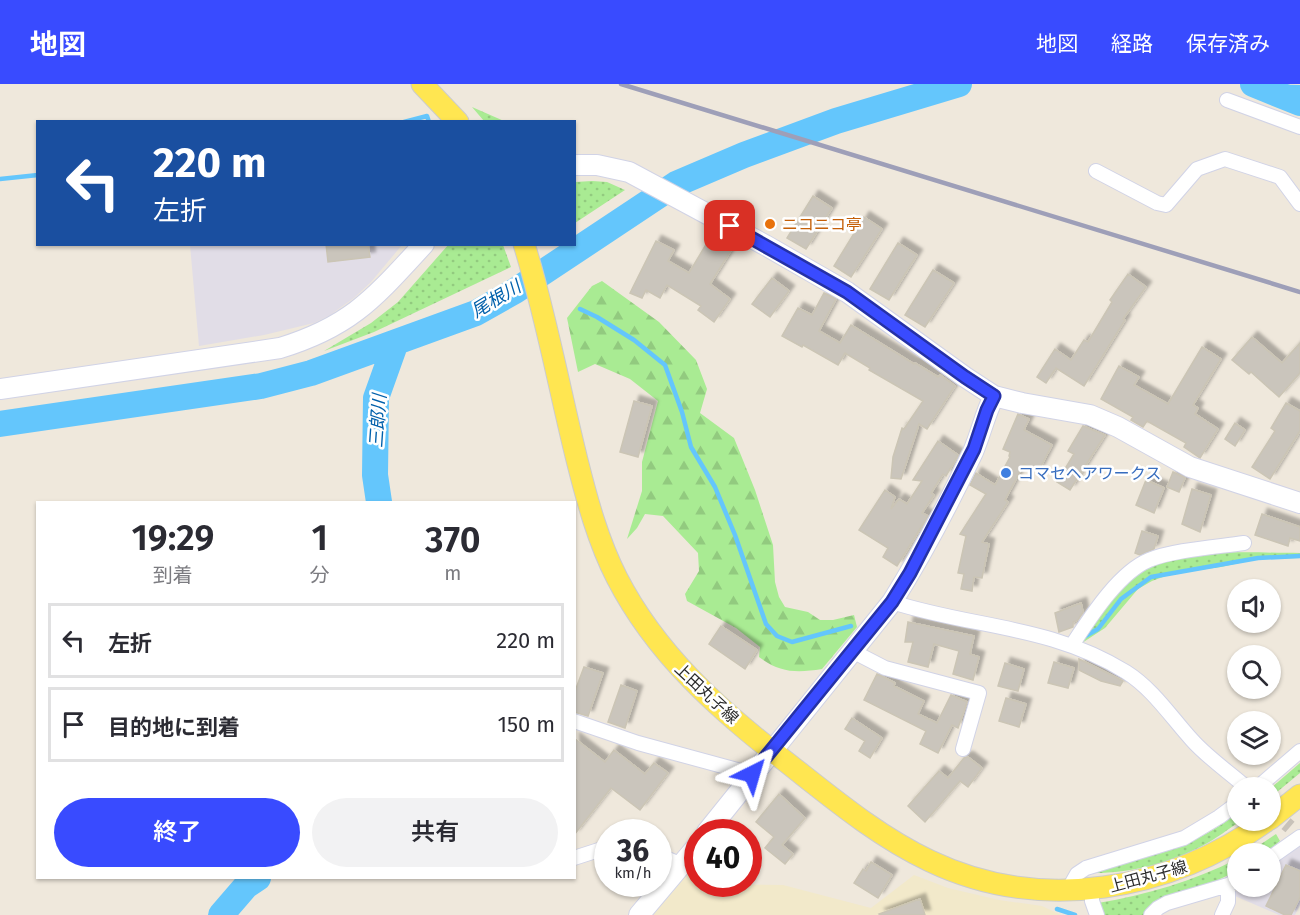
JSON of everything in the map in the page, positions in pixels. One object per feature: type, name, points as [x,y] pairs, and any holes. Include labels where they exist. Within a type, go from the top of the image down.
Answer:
[{"type":"main road","points":[[422,84],[456,120]]},
{"type":"main road","name":"上田丸子線","points":[[526,251],[588,504],[617,577],[648,628],[674,662],[703,692],[772,751],[857,816],[929,861],[952,871],[1019,886],[1092,890],[1151,879],[1190,866],[1229,847],[1286,828],[1300,795]]},
{"type":"street","points":[[1227,100],[1300,127]]},
{"type":"street","points":[[1096,171],[1157,203],[1166,205],[1197,169],[1225,159],[1280,177],[1300,204]]},
{"type":"street","points":[[576,165],[609,166],[643,179],[847,292],[994,396],[1090,415],[1190,467],[1300,503]]},
{"type":"street","points":[[0,389],[280,348],[309,340],[342,323],[364,307],[422,246]]},
{"type":"street","points":[[717,819],[892,602],[910,573],[974,449],[994,396]]},
{"type":"street","points":[[1072,645],[1089,619],[1119,584],[1139,566],[1158,557],[1244,543]]},
{"type":"street","points":[[892,602],[1038,634],[1072,645],[1127,673],[1150,691],[1194,742],[1234,777]]},
{"type":"street","points":[[852,651],[885,668],[979,693],[963,749]]},
{"type":"street","points":[[576,722],[638,743],[752,774]]},
{"type":"street","points":[[1270,777],[1300,751]]},
{"type":"street","points":[[1068,890],[1072,880],[1086,868],[1184,838],[1227,811]]},
{"type":"street","points":[[1278,843],[1286,828]]},
{"type":"street","points":[[576,857],[594,852]]},
{"type":"street","points":[[672,861],[682,865]]},
{"type":"street","points":[[639,915],[684,862]]},
{"type":"street","points":[[1151,915],[1167,903],[1227,884]]},
{"type":"street","points":[[1092,890],[1096,915]]},
{"type":"street","points":[[1222,915],[1229,897]]},
{"type":"shaded area","points":[[190,246],[401,246],[371,282],[354,298],[314,323],[264,335],[199,346]]},
{"type":"shaded area","points":[[1300,846],[1300,905],[1295,915],[1279,915],[1237,897],[1281,897],[1281,859]]},
{"type":"shaded area","points":[[914,875],[948,888],[999,900],[1042,906],[1061,915],[651,915],[666,897],[672,897],[672,890],[684,876],[684,897],[762,897],[762,885],[783,885],[871,908]]},
{"type":"green space","points":[[472,107],[502,120],[483,120]]},
{"type":"green space","points":[[576,182],[607,182],[625,190],[576,222]]},
{"type":"green space","points":[[447,246],[503,246],[511,267],[374,332],[324,351],[371,323],[398,302]]},
{"type":"green space","points":[[602,281],[659,322],[696,360],[707,389],[700,413],[734,438],[755,490],[773,545],[775,582],[779,597],[785,607],[808,612],[820,620],[833,620],[854,615],[857,627],[822,669],[797,671],[774,666],[759,657],[760,647],[736,628],[687,601],[685,594],[699,571],[698,553],[663,516],[645,514],[627,539],[642,491],[642,462],[658,401],[630,379],[595,364],[578,372],[567,318],[592,286]]},
{"type":"green space","points":[[1300,553],[1300,558],[1258,559],[1171,574],[1152,581],[1138,589],[1105,628],[1082,643],[1078,641],[1117,589],[1145,566],[1179,556],[1200,554]]},
{"type":"green space","points":[[1300,763],[1300,773],[1281,789],[1281,779]]},
{"type":"green space","points":[[1227,820],[1227,830],[1190,852],[1136,869],[1095,873],[1112,865],[1176,848]]},
{"type":"green space","points":[[1276,834],[1280,841],[1278,843],[1262,843]]},
{"type":"green space","points":[[1227,864],[1227,876],[1195,891],[1153,906],[1143,915],[1104,915],[1098,907],[1098,903],[1152,891]]},
{"type":"water","points":[[1264,84],[1300,85],[1300,99],[1295,94]]},
{"type":"building","points":[[813,196],[832,208],[806,249],[787,238]]},
{"type":"building","points":[[864,217],[882,229],[851,277],[834,266]]},
{"type":"building","points":[[714,231],[735,244],[710,284],[730,299],[714,322],[698,310],[701,306],[667,285],[660,298],[646,290],[642,298],[630,293],[656,241],[674,250],[668,261],[689,273]]},
{"type":"building","points":[[898,243],[917,255],[889,300],[870,289]]},
{"type":"building","points":[[326,246],[368,246],[370,257],[328,262]]},
{"type":"building","points":[[933,270],[954,283],[925,327],[905,315]]},
{"type":"building","points":[[1128,274],[1146,287],[1123,319],[1125,320],[1084,386],[1056,368],[1046,383],[1037,377],[1055,349],[1071,360],[1084,340],[1088,342],[1112,302],[1110,300]]},
{"type":"building","points":[[772,278],[789,291],[770,317],[752,304]]},
{"type":"building","points":[[824,293],[836,299],[819,331],[840,343],[851,325],[914,364],[938,377],[940,375],[955,386],[927,429],[919,424],[901,479],[891,478],[893,457],[902,428],[904,429],[923,401],[869,370],[870,368],[845,353],[838,365],[782,336],[798,308],[812,315]]},
{"type":"building","points":[[1252,337],[1282,363],[1300,343],[1300,373],[1279,397],[1251,372],[1249,374],[1232,360]]},
{"type":"building","points":[[1202,347],[1221,359],[1193,405],[1198,408],[1195,414],[1218,429],[1200,458],[1184,447],[1186,443],[1147,421],[1143,427],[1131,420],[1133,417],[1101,399],[1119,366],[1139,377],[1134,385],[1168,404]]},
{"type":"building","points":[[634,401],[652,406],[638,457],[620,452]]},
{"type":"building","points":[[1286,403],[1300,411],[1300,431],[1270,479],[1252,467],[1275,431],[1271,428]]},
{"type":"building","points":[[1018,414],[1029,419],[1024,430],[1052,445],[1039,470],[1024,464],[1005,500],[1008,502],[982,542],[989,544],[982,578],[974,577],[972,591],[961,589],[964,574],[958,573],[966,536],[960,534],[986,494],[970,485],[976,473],[995,485],[1010,457],[1010,452],[1003,449]]},
{"type":"building","points":[[1235,423],[1245,430],[1235,446],[1225,439]]},
{"type":"building","points":[[1083,426],[1105,435],[1070,490],[1057,482],[1074,454],[1068,451]]},
{"type":"building","points":[[938,441],[958,455],[946,476],[943,474],[931,493],[934,495],[922,513],[928,516],[897,566],[883,557],[888,548],[859,530],[885,490],[895,497],[891,509],[899,499],[907,504],[922,481],[913,480]]},
{"type":"building","points":[[1173,472],[1185,478],[1179,492],[1167,487]]},
{"type":"building","points":[[1146,480],[1164,488],[1154,513],[1136,505]]},
{"type":"building","points":[[1192,489],[1211,495],[1200,532],[1182,524]]},
{"type":"building","points":[[1262,514],[1300,527],[1300,541],[1290,538],[1288,546],[1255,535]]},
{"type":"building","points":[[1142,531],[1158,536],[1154,549],[1140,555],[1135,553]]},
{"type":"building","points":[[1081,603],[1083,612],[1078,620],[1073,622],[1073,627],[1059,632],[1055,613]]},
{"type":"building","points":[[908,622],[974,636],[970,654],[979,657],[973,680],[953,674],[959,651],[934,644],[928,667],[908,662],[913,642],[905,642]]},
{"type":"building","points":[[721,626],[757,650],[745,669],[709,644]]},
{"type":"building","points":[[1079,659],[1123,681],[1120,686],[1101,681],[1079,670]]},
{"type":"building","points":[[1054,662],[1074,668],[1068,688],[1048,683]]},
{"type":"building","points":[[1005,663],[1024,669],[1018,691],[998,686]]},
{"type":"building","points":[[584,667],[603,673],[588,716],[576,713],[576,689]]},
{"type":"building","points":[[877,674],[895,683],[894,686],[924,701],[918,714],[937,723],[951,695],[967,702],[958,728],[952,725],[938,753],[920,744],[926,731],[864,700]]},
{"type":"building","points":[[621,685],[637,691],[625,728],[608,722]]},
{"type":"building","points":[[1006,698],[1026,704],[1019,727],[999,721]]},
{"type":"building","points":[[852,718],[882,738],[870,758],[859,751],[865,741],[845,729]]},
{"type":"building","points":[[576,740],[605,762],[614,750],[645,774],[654,763],[668,773],[640,810],[611,788],[576,832]]},
{"type":"building","points":[[968,757],[982,768],[968,787],[960,781],[925,822],[908,806],[939,771],[948,778],[964,758]]},
{"type":"building","points":[[779,794],[805,818],[782,845],[793,854],[785,864],[765,848],[774,837],[762,827],[762,819],[758,819]]},
{"type":"building","points":[[871,862],[892,875],[878,898],[854,883],[863,869],[866,871]]},
{"type":"building","points":[[1286,865],[1300,871],[1300,897],[1291,915],[1285,915],[1266,906],[1270,897],[1281,897],[1281,875]]},
{"type":"building","points":[[920,899],[925,915],[879,914]]},
{"type":"waterway","name":"尾根川","points":[[0,424],[261,386],[311,373],[476,313],[515,291],[676,184],[744,155],[836,121],[959,84]]},
{"type":"waterway","name":"尾根川","points":[[1253,84],[1300,103]]},
{"type":"waterway","points":[[412,120],[427,116],[428,120]]},
{"type":"waterway","points":[[0,179],[36,175]]},
{"type":"waterway","points":[[580,309],[634,340],[665,365],[682,412],[691,447],[715,487],[735,535],[766,624],[777,636],[792,642],[851,626]]},
{"type":"waterway","name":"三郎川","points":[[379,501],[375,475],[376,398],[396,342]]},
{"type":"waterway","points":[[1082,638],[1098,629],[1121,599],[1151,577],[1258,558],[1300,556]]},
{"type":"waterway","name":"三郎川","points":[[221,915],[246,886],[256,879]]},
{"type":"waterway","points":[[1057,909],[1075,915]]},
{"type":"tunnel","points":[[1281,819],[1290,827]]},
{"type":"railway","points":[[621,84],[1300,292]]},
{"type":"place","name":"ニコニコ亭","points":[[770,224]]},
{"type":"place","name":"コマセヘアワークス","points":[[1006,473]]},
{"type":"route","points":[[730,226],[847,292],[994,396],[974,449],[910,573],[892,602],[752,774]]}]
